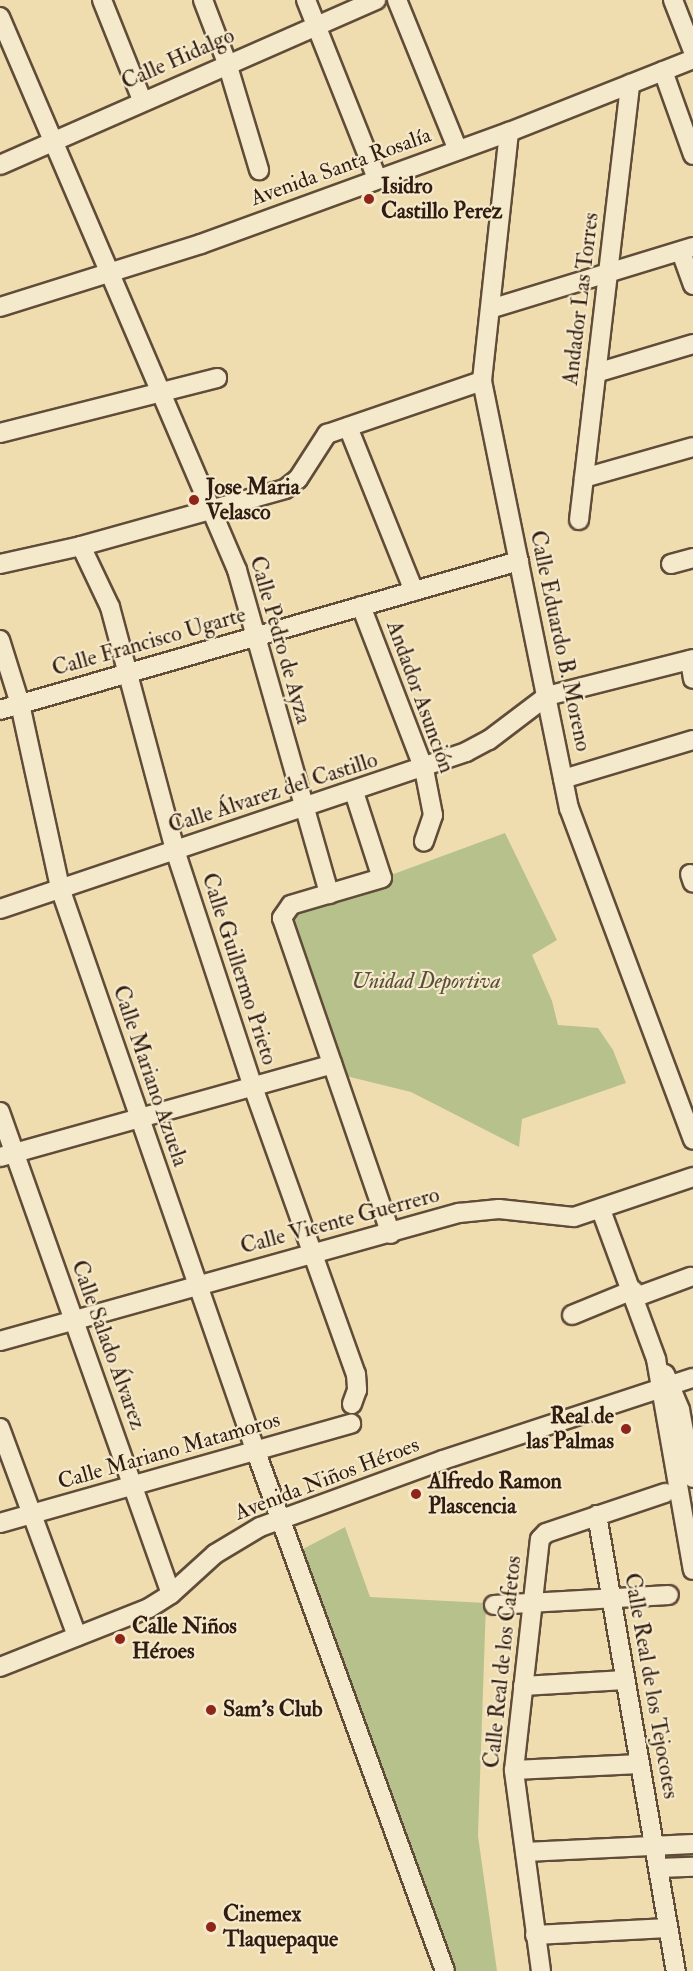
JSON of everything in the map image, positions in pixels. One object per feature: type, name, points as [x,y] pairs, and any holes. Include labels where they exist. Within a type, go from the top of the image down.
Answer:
[{"type":"street","points":[[102,0],[142,100]]},
{"type":"street","points":[[203,0],[227,63],[259,170]]},
{"type":"street","points":[[306,0],[377,178]]},
{"type":"street","name":"Calle Hidalgo","points":[[0,165],[142,100],[376,0]]},
{"type":"street","points":[[397,0],[458,150]]},
{"type":"street","points":[[673,0],[693,51]]},
{"type":"street","name":"Calle Pedro de Ayza","points":[[0,17],[107,275],[237,570],[302,808],[329,894]]},
{"type":"street","name":"Avenida Santa Rosalía","points":[[0,307],[107,275],[509,132],[693,59]]},
{"type":"street","points":[[663,71],[693,155]]},
{"type":"street","name":"Andador Las Torres","points":[[579,520],[630,84]]},
{"type":"street","name":"Calle Eduardo B. Moreno","points":[[509,132],[482,381],[569,808],[693,1140]]},
{"type":"street","points":[[490,309],[609,275],[687,249],[693,285]]},
{"type":"street","points":[[596,373],[693,344]]},
{"type":"street","points":[[0,433],[217,378]]},
{"type":"street","points":[[0,564],[81,546],[293,485],[327,434],[482,381]]},
{"type":"street","name":"Andador Asunción","points":[[348,427],[414,591]]},
{"type":"street","points":[[584,478],[693,447]]},
{"type":"street","name":"Calle Guillermo Prieto","points":[[81,546],[110,608],[175,850],[253,1087],[356,1374],[357,1390],[352,1404]]},
{"type":"street","points":[[671,564],[693,558]]},
{"type":"street","name":"Calle Francisco Ugarte","points":[[0,710],[519,561]]},
{"type":"street","name":"Andador Asunción","points":[[361,606],[424,768],[433,815],[424,840]]},
{"type":"street","name":"Calle Mariano Azuela","points":[[0,640],[20,704],[60,888],[280,1520],[445,1971]]},
{"type":"street","points":[[547,696],[691,659],[693,679]]},
{"type":"street","name":"Calle Álvarez del Castillo","points":[[0,909],[424,768],[489,740],[547,696]]},
{"type":"street","points":[[563,778],[693,740]]},
{"type":"street","points":[[354,792],[382,878],[291,905],[282,912],[282,924],[391,1234]]},
{"type":"street","points":[[7,1155],[332,1064]]},
{"type":"street","name":"Calle Salado Álvarez","points":[[0,1112],[7,1155],[74,1320],[171,1594]]},
{"type":"street","name":"Calle Vicente Guerrero","points":[[0,1341],[197,1285],[485,1209],[564,1219],[601,1210],[693,1177]]},
{"type":"street","points":[[601,1210],[634,1294],[666,1386],[693,1478]]},
{"type":"street","points":[[573,1315],[690,1277]]},
{"type":"street","name":"Avenida Niños Héroes","points":[[0,1667],[149,1608],[171,1594],[236,1539],[280,1520],[443,1460],[693,1378]]},
{"type":"street","points":[[666,1386],[693,1570]]},
{"type":"street","name":"Calle Mariano Matamoros","points":[[0,1523],[351,1424]]},
{"type":"street","points":[[0,1428],[77,1636]]},
{"type":"street","points":[[597,1515],[665,1493]]},
{"type":"street","name":"Calle Real de los Cafetos","points":[[541,1971],[514,1770],[533,1602],[542,1536],[597,1515]]},
{"type":"street","name":"Calle Real de los Tejocotes","points":[[597,1515],[676,1971]]},
{"type":"street","points":[[494,1605],[669,1596]]},
{"type":"street","points":[[523,1686],[625,1680]]},
{"type":"street","points":[[514,1770],[640,1764]]},
{"type":"street","points":[[525,1852],[693,1844]]},
{"type":"street","points":[[658,1869],[693,1867]]},
{"type":"street","points":[[536,1935],[668,1928]]},
{"type":"green space","name":"Unidad Deportiva","points":[[505,833],[557,940],[532,955],[552,1001],[558,1025],[598,1028],[613,1050],[626,1083],[522,1119],[519,1147],[411,1092],[342,1075],[285,914]]},
{"type":"green space","points":[[345,1527],[370,1597],[486,1603],[478,1836],[497,1971],[454,1971],[303,1549]]},
{"type":"place","name":"Isidro Castillo Perez","points":[[369,199]]},
{"type":"place","name":"Jose Maria Velasco","points":[[194,500]]},
{"type":"place","name":"Real de las Palmas","points":[[626,1429]]},
{"type":"place","name":"Alfredo Ramon Plascencia","points":[[416,1494]]},
{"type":"place","name":"Calle Niños Héroes","points":[[120,1639]]},
{"type":"place","name":"Sam's Club","points":[[211,1710]]},
{"type":"place","name":"Cinemex Tlaquepaque","points":[[211,1927]]}]
